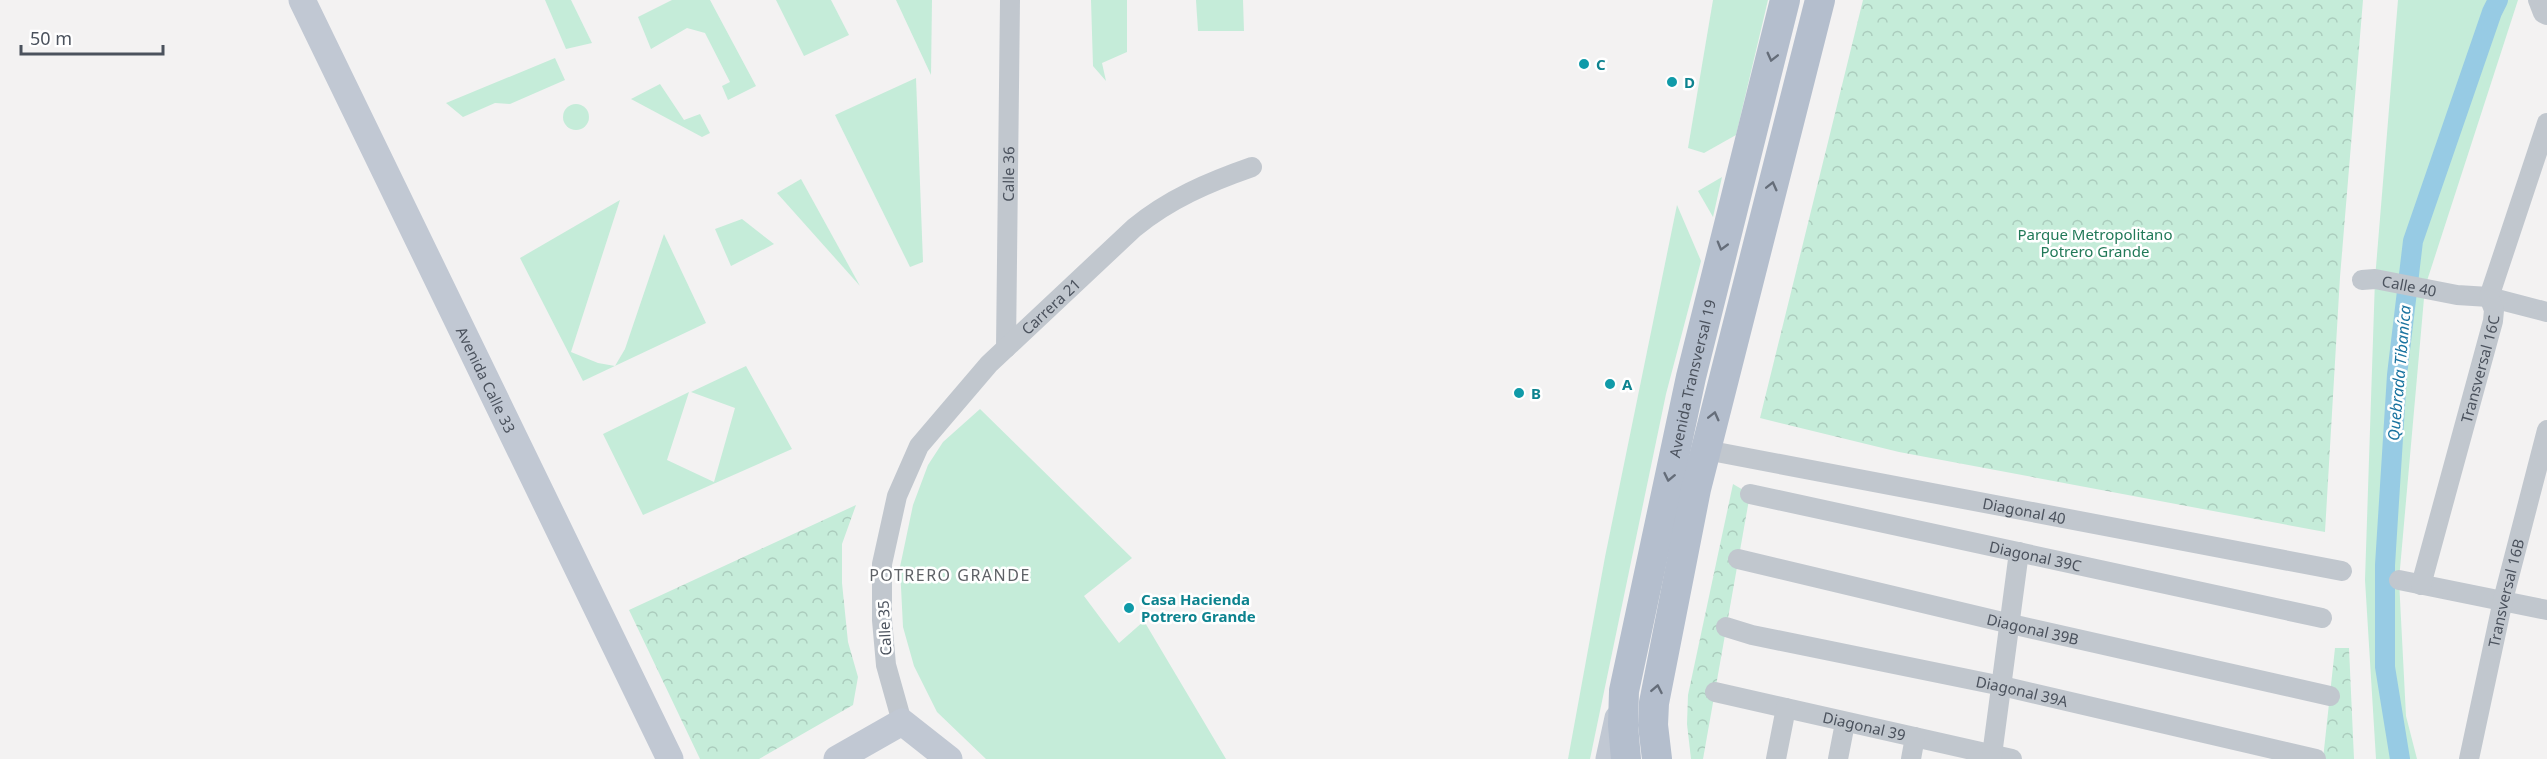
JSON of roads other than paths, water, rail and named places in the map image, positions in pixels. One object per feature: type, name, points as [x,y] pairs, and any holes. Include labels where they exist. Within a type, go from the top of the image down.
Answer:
[{"type":"main road","name":"Avenida Calle 33","points":[[302,0],[670,759]]},
{"type":"main road","name":"Avenida Transversal 19","points":[[1626,759],[1623,726],[1624,691],[1693,366],[1785,0]]},
{"type":"main road","name":"Avenida Transversal 19","points":[[1656,753],[1654,703],[1706,450],[1820,0]]},
{"type":"main road","points":[[1609,759],[1624,691]]},
{"type":"main road","points":[[837,759],[902,722],[950,759]]},
{"type":"street","name":"Calle 36","points":[[1006,348],[1010,0]]},
{"type":"street","points":[[2538,0],[2540,7],[2547,15]]},
{"type":"street","name":"Transversal 16C","points":[[2421,585],[2493,321],[2494,310],[2489,297],[2546,127]]},
{"type":"street","name":"Carrera 21","points":[[897,496],[919,446],[989,364],[1101,257],[1150,215],[1186,194],[1252,167]]},
{"type":"street","name":"Calle 40","points":[[2368,280],[2457,295],[2489,297],[2547,312]]},
{"type":"street","name":"Transversal 16B","points":[[2469,759],[2503,600],[2547,430]]},
{"type":"street","name":"Diagonal 40","points":[[1706,450],[2342,571]]},
{"type":"street","name":"Diagonal 39C","points":[[1750,494],[2322,618]]},
{"type":"street","name":"Calle 35","points":[[897,496],[882,564],[882,620],[886,665],[902,722]]},
{"type":"street","points":[[1992,755],[2019,552]]},
{"type":"street","name":"Diagonal 39B","points":[[1738,559],[2330,696]]},
{"type":"street","points":[[2399,580],[2547,610]]},
{"type":"street","name":"Diagonal 39A","points":[[1726,627],[1752,635],[2002,686],[2316,759]]},
{"type":"street","name":"Diagonal 39","points":[[1715,692],[2012,759]]},
{"type":"street","points":[[1776,759],[1786,708]]},
{"type":"street","points":[[1838,759],[1845,723]]},
{"type":"street","points":[[1911,759],[1915,737]]},
{"type":"waterway","name":"Quebrada Tibaníca","points":[[2400,759],[2385,667],[2385,565],[2397,375],[2413,241],[2498,0]]},
{"type":"place","name":"C","points":[[1584,64]]},
{"type":"place","name":"D","points":[[1672,82]]},
{"type":"place","name":"A","points":[[1610,384]]},
{"type":"place","name":"B","points":[[1519,393]]},
{"type":"place","name":"Casa Hacienda Potrero Grande","points":[[1129,608]]},
{"type":"district","name":"POTRERO GRANDE","points":[[950,575]]},
{"type":"park label","name":"Parque Metropolitano Potrero Grande","points":[[2095,242]]}]
